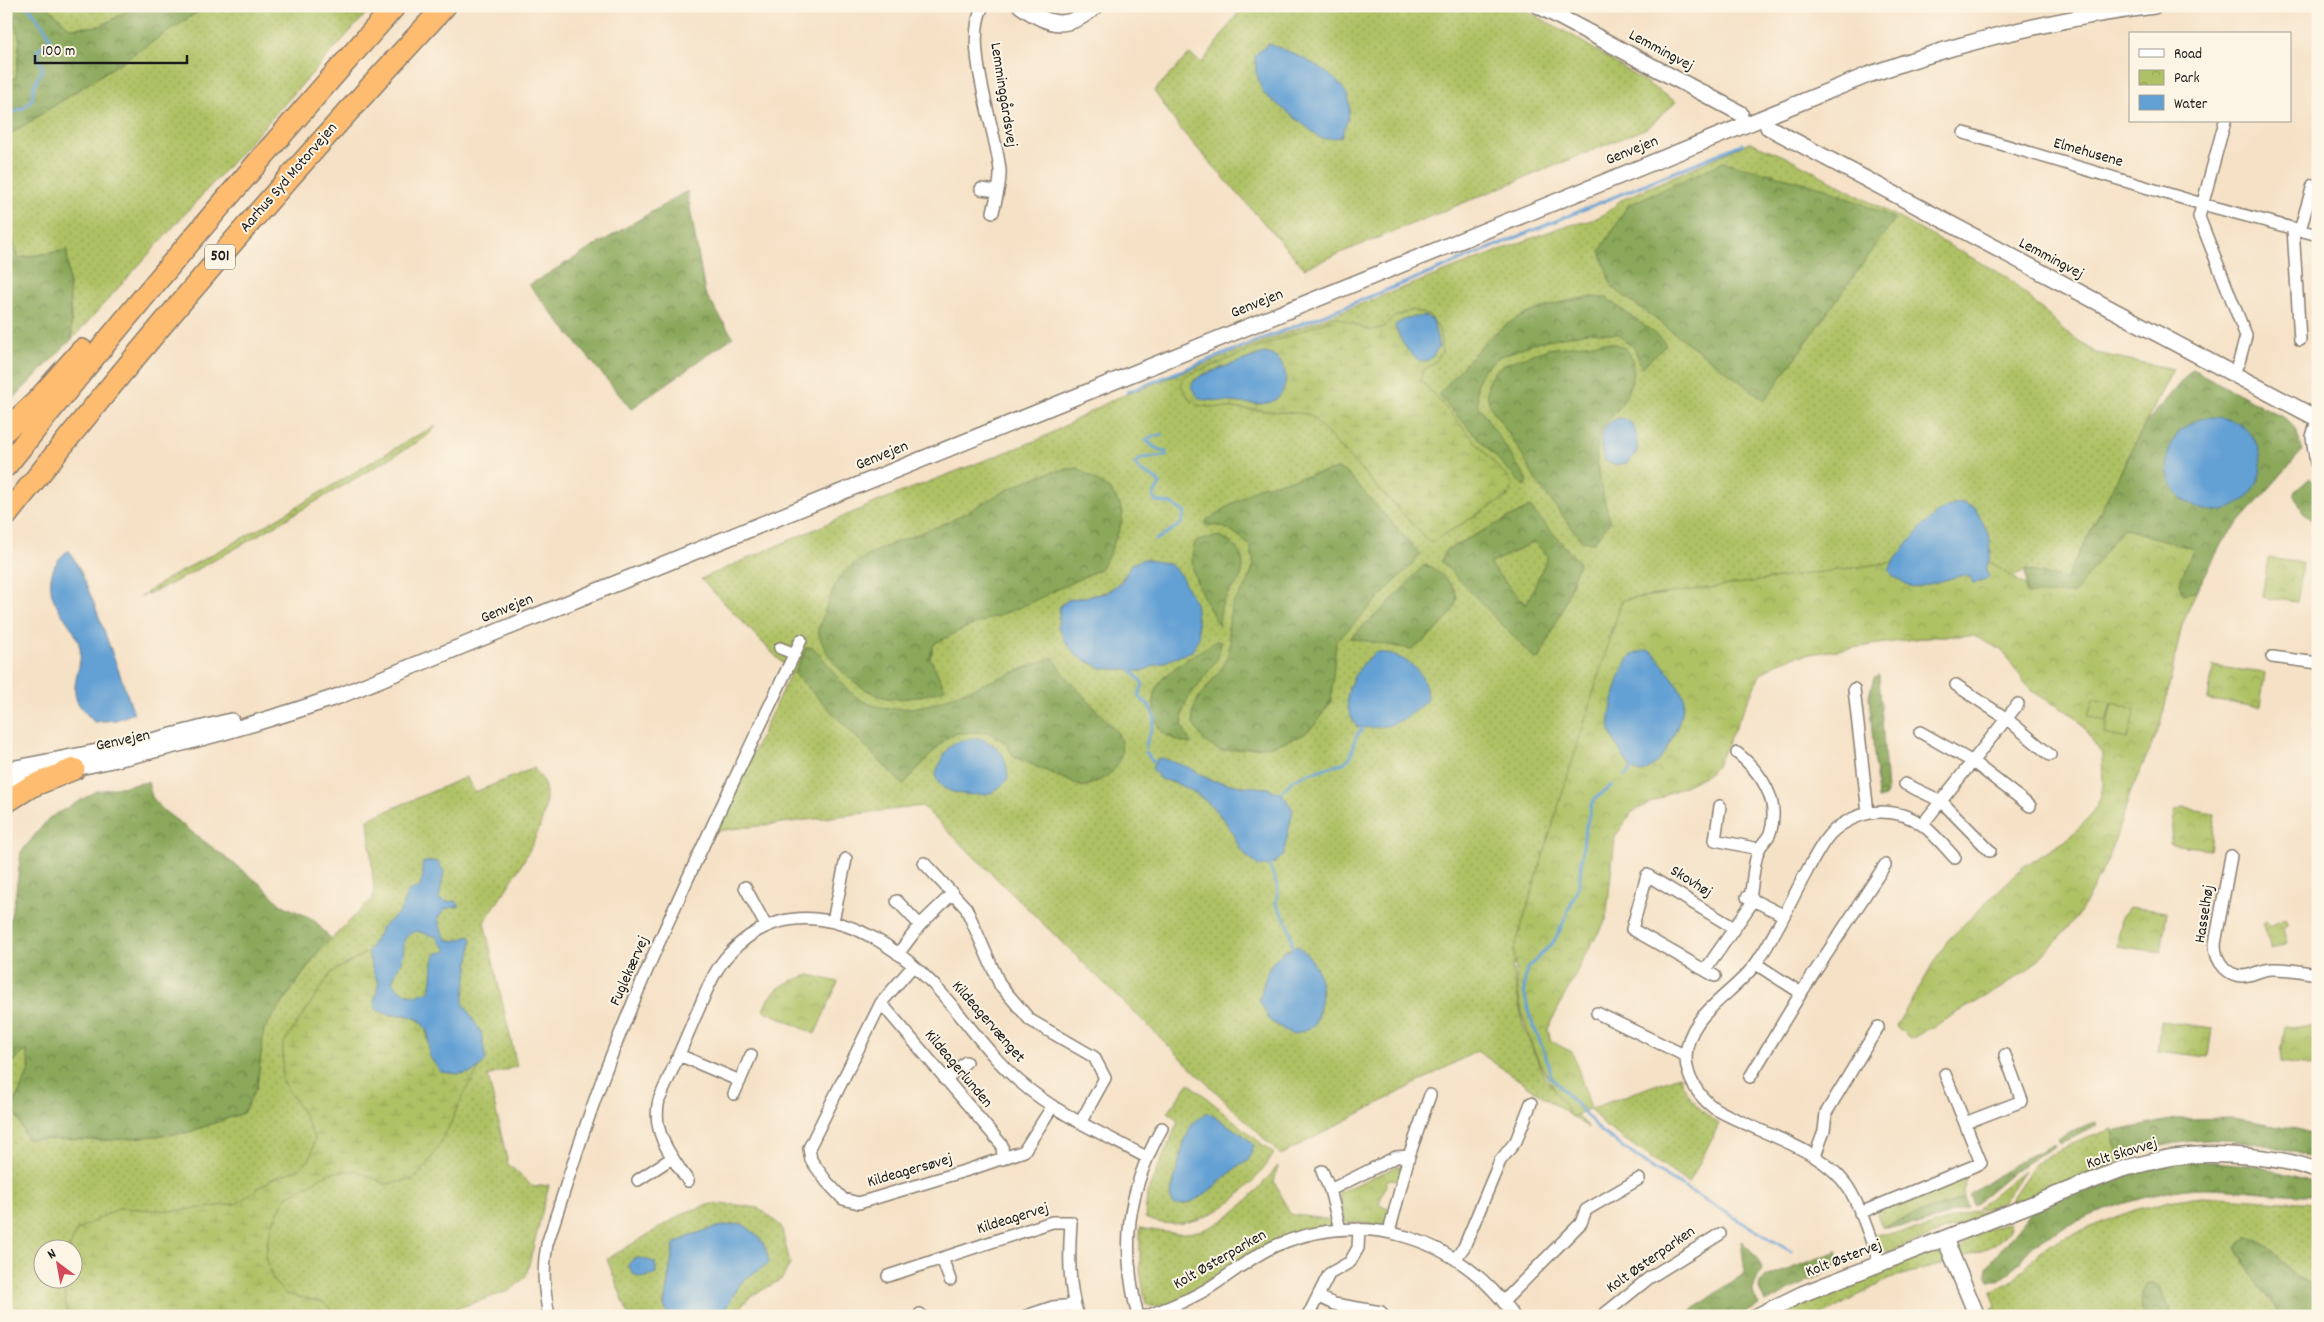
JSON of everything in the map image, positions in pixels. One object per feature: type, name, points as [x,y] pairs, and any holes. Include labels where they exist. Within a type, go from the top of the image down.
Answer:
[{"type":"highway","name":"Aarhus Syd Motorvejen","points":[[6,466],[195,237],[324,85],[395,6]]},
{"type":"highway","name":"Aarhus Syd Motorvejen","points":[[6,516],[68,438],[190,292],[351,107],[445,6]]},
{"type":"highway","points":[[6,430],[36,402],[171,252],[195,237]]},
{"type":"highway","points":[[6,802],[30,787],[74,769]]},
{"type":"street","name":"Lemminggårdsvej","points":[[984,6],[980,13],[977,32],[983,94],[1000,171],[993,212]]},
{"type":"street","points":[[1021,6],[1044,20],[1061,24],[1079,19],[1096,6]]},
{"type":"street","name":"Lemmingvej","points":[[1539,6],[1740,113]]},
{"type":"street","name":"Genvejen","points":[[6,781],[159,751],[283,716],[339,696],[1851,81],[1919,57],[1996,35],[2085,16],[2154,6]]},
{"type":"street","points":[[2225,122],[2199,217],[2200,224],[2246,336],[2239,362],[2232,375]]},
{"type":"street","name":"Lemmingvej","points":[[1768,127],[2318,419]]},
{"type":"street","name":"Elmehusene","points":[[1964,133],[2202,204],[2318,235]]},
{"type":"street","points":[[2300,340],[2296,229],[2313,185]]},
{"type":"street","points":[[981,189],[997,191]]},
{"type":"street","points":[[2318,424],[2314,437],[2318,463]]},
{"type":"street","name":"Fuglekærvej","points":[[548,1316],[543,1286],[543,1264],[547,1244],[588,1118],[612,1054],[657,948],[801,640]]},
{"type":"street","points":[[780,648],[795,654]]},
{"type":"street","points":[[2272,657],[2318,663]]},
{"type":"street","name":"Genvejen","points":[[6,770],[81,756],[204,728],[386,676]]},
{"type":"street","points":[[1956,685],[2007,718],[2050,755]]},
{"type":"street","points":[[1854,689],[1868,814]]},
{"type":"street","points":[[1922,825],[2018,704]]},
{"type":"street","points":[[1920,732],[1973,762],[2030,806]]},
{"type":"street","name":"Skovhøj","points":[[1734,928],[1647,875],[1632,929],[1710,972],[1734,928],[1749,898],[1760,849],[1770,834],[1774,811],[1771,796],[1762,779],[1749,762],[1737,753]]},
{"type":"street","points":[[1905,784],[1941,801],[1990,851]]},
{"type":"street","points":[[1720,806],[1715,840],[1760,849]]},
{"type":"street","points":[[1880,1264],[1850,1190],[1837,1173],[1815,1156],[1714,1108],[1705,1101],[1693,1085],[1686,1056],[1692,1032],[1700,1019],[1756,964],[1822,844],[1830,834],[1852,818],[1887,812],[1898,814],[1922,825],[1955,858]]},
{"type":"street","name":"Hasselhøj","points":[[2231,856],[2215,944],[2215,954],[2220,963],[2229,972],[2240,975],[2249,975],[2272,968],[2318,974]]},
{"type":"street","points":[[833,921],[846,860]]},
{"type":"street","points":[[924,863],[966,908],[1000,985],[1030,1020],[1094,1057],[1105,1078],[1080,1123]]},
{"type":"street","points":[[1750,1077],[1885,865]]},
{"type":"street","points":[[746,886],[766,926]]},
{"type":"street","points":[[898,954],[920,925],[953,893]]},
{"type":"street","points":[[1749,898],[1782,915]]},
{"type":"street","points":[[897,901],[920,925]]},
{"type":"street","name":"Kildeagervænget","points":[[688,1181],[660,1136],[656,1113],[659,1100],[714,974],[728,955],[747,937],[766,926],[788,919],[810,918],[833,921],[856,929],[898,954],[913,966],[954,1007],[984,1046],[1018,1081],[1052,1107],[1146,1157]]},
{"type":"street","points":[[1756,964],[1802,993]]},
{"type":"street","name":"Kildeagersøvej","points":[[913,966],[881,1003],[809,1148],[811,1160],[827,1182],[843,1199],[859,1203],[1024,1151],[1052,1107]]},
{"type":"street","name":"Kildeagerlunden","points":[[881,1003],[1002,1145],[1003,1159]]},
{"type":"street","points":[[1597,1013],[1686,1056]]},
{"type":"street","points":[[1815,1156],[1824,1132],[1826,1113],[1878,1027]]},
{"type":"street","points":[[679,1055],[740,1081]]},
{"type":"street","points":[[734,1094],[751,1055]]},
{"type":"street","points":[[1965,1123],[2022,1101],[2005,1055]]},
{"type":"street","points":[[945,1080],[966,1062]]},
{"type":"street","points":[[1860,1213],[1981,1164],[1945,1074]]},
{"type":"street","points":[[1389,1232],[1409,1156],[1430,1095]]},
{"type":"street","points":[[1456,1258],[1464,1247],[1500,1161],[1516,1141],[1531,1103]]},
{"type":"street","points":[[1138,1316],[1128,1272],[1130,1216],[1146,1157],[1162,1128]]},
{"type":"street","name":"Kolt Skovvej","points":[[1945,1239],[2122,1169],[2174,1157],[2217,1155],[2260,1158],[2318,1171]]},
{"type":"street","points":[[1330,1190],[1396,1157],[1409,1156]]},
{"type":"street","points":[[638,1180],[672,1158]]},
{"type":"street","points":[[1322,1171],[1330,1190],[1340,1230]]},
{"type":"street","points":[[1504,1301],[1581,1223],[1586,1210],[1638,1179]]},
{"type":"street","name":"Kildeagervej","points":[[888,1276],[1052,1222],[1071,1222],[1069,1257],[1076,1310],[1053,1307],[1026,1316]]},
{"type":"street","points":[[1308,1316],[1329,1274],[1350,1262],[1358,1248],[1359,1229]]},
{"type":"street","name":"Kolt Østerparken","points":[[1147,1316],[1192,1298],[1255,1257],[1276,1246],[1325,1231],[1359,1229],[1389,1232],[1427,1244],[1456,1258],[1491,1287],[1514,1316]]},
{"type":"street","name":"Kolt Østerparken","points":[[1602,1316],[1649,1278],[1720,1234]]},
{"type":"street","points":[[1945,1239],[1977,1316]]},
{"type":"street","name":"Kolt Østervej","points":[[1757,1316],[1802,1294],[1945,1239]]},
{"type":"street","points":[[942,1258],[950,1280]]},
{"type":"street","points":[[1319,1297],[1334,1304],[1381,1312]]},
{"type":"green space","points":[[7,6],[20,39],[16,77],[6,83]]},
{"type":"green space","points":[[7,6],[47,6],[70,28],[101,26],[136,6],[207,6],[6,137],[6,83],[16,77],[20,39]]},
{"type":"green space","points":[[47,6],[136,6],[101,26],[69,28]]},
{"type":"green space","points":[[207,6],[373,6],[72,339],[67,251],[19,258],[6,222],[6,137]]},
{"type":"green space","points":[[1243,6],[1518,6],[1575,37],[1676,102],[1647,128],[1304,268],[1181,130],[1154,91],[1189,54],[1202,63]]},
{"type":"green space","points":[[1750,142],[1791,159],[2007,277],[2065,331],[2096,353],[2173,369],[2066,579],[2026,570],[1993,588],[1677,599],[1673,593],[1626,599],[1656,635],[1630,637],[1612,627],[1607,647],[1609,647],[1608,678],[1599,675],[1518,966],[1512,965],[1523,1025],[1545,1079],[1589,1128],[1477,1051],[1281,1155],[922,806],[716,831],[791,672],[701,579],[879,501],[1040,439],[1114,399],[1561,227],[1593,220],[1606,213],[1619,201]],"holes":[[[1132,564],[1161,661],[1142,671],[1101,668],[1068,600],[1106,592],[1118,583]],[[1190,768],[1210,780],[1241,786],[1268,788],[1283,795],[1293,810],[1275,863],[1260,866],[1253,861],[1244,853],[1231,830],[1209,804],[1182,786],[1160,779]],[[1298,946],[1317,975],[1322,992],[1319,1012],[1314,1026],[1282,952]]]},
{"type":"green space","points":[[1724,162],[1826,188],[1895,219],[1765,400],[1612,287],[1600,251],[1628,205]]},
{"type":"green space","points":[[687,191],[705,293],[733,337],[631,409],[529,285]]},
{"type":"green space","points":[[6,222],[19,258],[67,250],[72,339],[6,406]]},
{"type":"green space","points":[[1590,297],[1606,298],[1661,338],[1666,345],[1641,368],[1635,349],[1618,334],[1588,332],[1537,342],[1499,357],[1484,369],[1476,386],[1478,405],[1528,481],[1524,487],[1438,395],[1479,349],[1503,327],[1539,309]]},
{"type":"green space","points":[[1413,310],[1430,316],[1439,329],[1442,352],[1435,362],[1422,371],[1421,380],[1513,484],[1510,495],[1430,543],[1309,414],[1201,406],[1192,403],[1181,386],[1182,377],[1337,317],[1370,331],[1384,327],[1394,317]],"holes":[[[1264,353],[1271,401],[1261,404],[1217,400],[1194,381],[1202,375]]]},
{"type":"green space","points":[[1602,342],[1616,344],[1627,351],[1632,360],[1633,374],[1623,401],[1603,427],[1599,438],[1597,449],[1598,470],[1610,522],[1593,543],[1582,541],[1536,481],[1518,448],[1490,406],[1487,393],[1488,382],[1495,371],[1507,363],[1548,349]]},
{"type":"green space","points":[[2192,369],[2286,419],[2296,429],[2302,451],[2223,541],[2196,592],[2183,594],[2179,584],[2192,549],[2123,528],[2074,594],[2026,595],[2026,570],[2066,579],[2145,424]]},
{"type":"green space","points":[[436,426],[426,437],[240,546],[171,584],[140,597],[167,579],[266,525],[414,437]]},
{"type":"green space","points":[[1078,468],[1110,490],[1123,513],[1120,528],[1109,555],[1100,569],[1021,607],[965,628],[934,644],[930,658],[945,689],[909,698],[887,698],[865,689],[834,663],[821,641],[818,630],[837,581],[850,567],[877,550],[952,520],[1027,480],[1060,470]]},
{"type":"green space","points":[[1337,469],[1346,472],[1421,555],[1336,642],[1331,701],[1314,726],[1303,735],[1272,746],[1220,751],[1205,742],[1193,724],[1192,713],[1198,699],[1224,665],[1231,643],[1228,631],[1231,608],[1247,585],[1254,564],[1250,546],[1238,535],[1221,526],[1205,525],[1206,521],[1258,487]]},
{"type":"green space","points":[[2310,478],[2318,486],[2318,525],[2303,513],[2294,492]]},
{"type":"green space","points":[[1530,507],[1579,563],[1563,608],[1540,658],[1535,659],[1441,561],[1446,550]],"holes":[[[1534,542],[1548,556],[1526,605],[1489,564]]]},
{"type":"green space","points":[[2123,528],[2193,549],[2179,584],[2183,594],[2196,592],[2182,625],[2161,725],[2131,791],[2109,858],[2081,911],[2061,936],[2029,969],[1999,989],[1911,1039],[1896,1026],[1948,940],[2024,866],[2065,841],[2088,819],[2100,800],[2103,785],[2102,754],[2076,717],[2030,690],[2002,650],[1974,636],[1935,636],[1796,656],[1776,663],[1760,675],[1716,767],[1708,774],[1632,812],[1615,837],[1606,920],[1584,957],[1548,1029],[1551,1041],[1572,1052],[1591,1108],[1572,1117],[1558,1097],[1537,1058],[1523,1018],[1514,950],[1622,600],[1973,551],[2025,585],[2026,594],[2074,594]]},
{"type":"green space","points":[[1220,536],[1232,544],[1240,554],[1243,566],[1239,580],[1223,602],[1219,626],[1198,585],[1192,563],[1196,541]]},
{"type":"green space","points":[[2268,558],[2303,563],[2297,602],[2262,597]]},
{"type":"green space","points":[[1428,565],[1448,581],[1456,593],[1454,608],[1433,633],[1411,649],[1350,638],[1391,601],[1423,566]]},
{"type":"green space","points":[[1216,641],[1221,642],[1218,658],[1187,700],[1183,712],[1182,725],[1191,744],[1188,744],[1168,736],[1159,727],[1156,721],[1154,698],[1158,684],[1167,674]]},
{"type":"green space","points":[[812,647],[840,681],[859,699],[880,707],[902,709],[935,703],[1053,657],[1066,677],[1118,733],[1121,743],[1119,761],[1109,774],[1093,784],[1083,787],[1014,757],[1005,742],[987,732],[957,733],[947,737],[903,785],[794,673],[806,648]]},
{"type":"green space","points":[[2213,666],[2265,673],[2260,707],[2208,700]]},
{"type":"green space","points":[[1879,675],[1887,793],[1885,797],[1878,799],[1869,695],[1874,678]]},
{"type":"green space","points":[[2093,699],[2111,703],[2106,721],[2088,716]]},
{"type":"green space","points":[[2112,703],[2135,709],[2128,739],[2105,734]]},
{"type":"green space","points":[[534,768],[543,783],[546,793],[545,809],[533,843],[514,877],[484,922],[517,1066],[488,1076],[508,1164],[533,1187],[549,1185],[526,1276],[511,1290],[435,1316],[6,1316],[6,1067],[26,1050],[30,1068],[13,1107],[27,1139],[109,1140],[186,1133],[243,1113],[257,1086],[264,1029],[319,951],[373,898],[374,890],[368,819],[466,777],[475,792]]},
{"type":"green space","points":[[148,782],[152,797],[163,810],[263,886],[280,904],[313,919],[331,939],[319,951],[264,1029],[257,1086],[243,1113],[186,1133],[109,1140],[27,1139],[13,1107],[30,1068],[26,1050],[6,1067],[6,937],[15,898],[21,852],[49,818],[97,791]]},
{"type":"green space","points":[[2183,808],[2215,813],[2210,849],[2170,844],[2175,811]]},
{"type":"green space","points":[[2129,907],[2167,912],[2161,952],[2117,946],[2121,917]]},
{"type":"green space","points":[[2286,919],[2289,924],[2283,929],[2287,943],[2271,950],[2262,923],[2266,921],[2269,926]]},
{"type":"green space","points":[[368,952],[379,984],[374,1002],[391,1015],[402,1015],[418,1020],[426,1030],[429,1056],[466,1074],[479,1069],[463,1095],[446,1133],[428,1164],[414,1179],[386,1184],[356,1170],[329,1173],[286,1197],[274,1220],[268,1240],[266,1257],[274,1282],[286,1294],[322,1302],[340,1316],[67,1316],[64,1290],[82,1290],[82,1240],[73,1240],[77,1230],[119,1208],[174,1211],[236,1204],[272,1179],[299,1169],[310,1159],[315,1140],[303,1113],[282,1081],[283,1044],[332,972]]},
{"type":"green space","points":[[810,975],[838,982],[815,1034],[763,1010],[776,990],[787,983]]},
{"type":"green space","points":[[2161,1021],[2212,1028],[2208,1057],[2157,1051]]},
{"type":"green space","points":[[2285,1025],[2318,1029],[2318,1067],[2280,1062]]},
{"type":"green space","points":[[1679,1076],[1686,1091],[1695,1103],[1719,1124],[1689,1184],[1605,1126],[1590,1109]]},
{"type":"green space","points":[[1189,1083],[1274,1154],[1250,1184],[1219,1210],[1183,1223],[1164,1223],[1145,1218],[1147,1193],[1178,1122],[1168,1112]],"holes":[[[1221,1121],[1243,1135],[1254,1145],[1248,1161],[1236,1167],[1213,1188],[1185,1205],[1170,1197],[1175,1177]]]},
{"type":"green space","points":[[2233,1118],[2293,1128],[2318,1135],[2318,1159],[2260,1144],[2211,1140],[2170,1144],[2118,1156],[2112,1132],[2175,1119]]},
{"type":"green space","points":[[2096,1122],[2098,1126],[2060,1143],[2058,1139],[2076,1129]]},
{"type":"green space","points":[[2112,1129],[2119,1162],[2009,1205],[2009,1202],[2035,1164],[2071,1144]]},
{"type":"green space","points":[[2054,1144],[2055,1146],[2016,1169],[1973,1205],[1969,1195],[2019,1161]]},
{"type":"green space","points":[[2179,1162],[2214,1162],[2260,1166],[2318,1183],[2318,1195],[2204,1188],[2185,1189],[2142,1198],[2097,1213],[2057,1231],[2035,1244],[2006,1276],[2000,1280],[1989,1280],[1986,1275],[1987,1267],[2028,1215],[2068,1195],[2117,1177]]},
{"type":"green space","points":[[1400,1165],[1399,1180],[1388,1179],[1379,1204],[1390,1210],[1385,1225],[1344,1222],[1339,1192]]},
{"type":"green space","points":[[1278,1166],[1274,1182],[1290,1214],[1332,1220],[1331,1226],[1294,1234],[1266,1245],[1246,1256],[1212,1280],[1168,1304],[1155,1306],[1146,1304],[1140,1272],[1140,1228],[1183,1233],[1210,1227],[1232,1214],[1261,1186]]},
{"type":"green space","points":[[2024,1170],[2003,1202],[1981,1210],[1977,1208]]},
{"type":"green space","points":[[1967,1174],[1963,1191],[1964,1198],[1882,1227],[1876,1211]]},
{"type":"green space","points":[[2201,1196],[2318,1203],[2318,1288],[2294,1275],[2263,1242],[2238,1246],[2239,1254],[2279,1314],[2276,1316],[2171,1316],[2160,1285],[2141,1308],[2144,1316],[1995,1316],[1992,1308],[1996,1306],[1991,1292],[2009,1283],[2042,1250],[2064,1237],[2135,1210],[2169,1201]]},
{"type":"green space","points":[[1964,1198],[1968,1207],[1921,1225],[1882,1227]]},
{"type":"green space","points":[[711,1204],[759,1208],[781,1226],[790,1264],[782,1279],[750,1297],[732,1316],[718,1316],[727,1306],[742,1281],[768,1263],[674,1244],[664,1306],[669,1316],[629,1316],[607,1259],[686,1212]]},
{"type":"green space","points":[[2002,1205],[2003,1208],[1889,1252],[1878,1248],[1873,1235],[1924,1229],[1974,1210],[1981,1213]]},
{"type":"green space","points":[[2008,1222],[2010,1226],[2006,1233],[1996,1243],[1982,1251],[1960,1258],[1960,1251],[1969,1239]]},
{"type":"green space","points":[[2248,1238],[2262,1242],[2293,1274],[2318,1288],[2318,1316],[2276,1316],[2279,1314],[2239,1254],[2238,1246]]},
{"type":"green space","points":[[1741,1241],[1754,1254],[1761,1267],[1762,1271],[1753,1288],[1754,1296],[1759,1305],[1741,1316],[1684,1316],[1745,1273]]},
{"type":"green space","points":[[1838,1251],[1836,1264],[1832,1269],[1765,1303],[1759,1289],[1760,1282],[1765,1278]]},
{"type":"green space","points":[[1936,1254],[1944,1256],[1948,1263],[1890,1278],[1821,1316],[1786,1316],[1780,1311],[1829,1290],[1924,1255]]},
{"type":"green space","points":[[2147,1283],[2160,1285],[2171,1316],[2144,1316],[2141,1299]]},
{"type":"water","points":[[1268,44],[1302,58],[1337,81],[1344,90],[1350,105],[1348,119],[1341,137],[1322,139],[1263,93],[1256,72],[1255,55]]},
{"type":"water","points":[[1424,316],[1433,320],[1439,347],[1432,357],[1425,362],[1410,353],[1399,336],[1395,325],[1406,318]]},
{"type":"water","points":[[1264,353],[1273,355],[1279,360],[1285,375],[1283,391],[1271,402],[1249,404],[1205,400],[1199,398],[1191,387],[1194,381],[1202,375]]},
{"type":"water","points":[[2214,417],[2232,421],[2247,431],[2257,446],[2261,464],[2257,482],[2247,497],[2232,507],[2214,511],[2196,507],[2181,497],[2171,482],[2167,464],[2171,446],[2181,431],[2196,421]]},
{"type":"water","points":[[1620,418],[1633,426],[1636,436],[1637,453],[1627,463],[1614,465],[1604,460],[1601,441],[1604,429],[1608,424]]},
{"type":"water","points":[[1960,502],[1975,508],[1989,537],[1991,552],[1986,569],[1989,576],[1982,581],[1973,583],[1970,577],[1964,575],[1913,588],[1893,576],[1889,570],[1893,562],[1922,527],[1949,506]]},
{"type":"water","points":[[69,550],[80,570],[95,606],[134,713],[116,720],[94,722],[82,709],[75,695],[80,648],[73,630],[53,598],[51,589],[51,578],[55,565]]},
{"type":"water","points":[[1143,559],[1170,564],[1181,576],[1195,603],[1199,637],[1192,651],[1142,671],[1101,668],[1077,656],[1065,641],[1058,626],[1060,606],[1068,600],[1106,593],[1121,582],[1132,564]]},
{"type":"water","points":[[1648,650],[1654,653],[1673,679],[1683,695],[1684,701],[1681,717],[1665,751],[1655,764],[1641,773],[1633,770],[1611,734],[1610,714],[1615,692],[1626,663],[1634,654]]},
{"type":"water","points":[[1376,652],[1405,660],[1419,672],[1426,689],[1427,700],[1411,714],[1395,723],[1378,727],[1357,727],[1351,717],[1347,696],[1354,677]]},
{"type":"water","points":[[979,738],[993,745],[1001,752],[1006,763],[1008,779],[998,788],[986,794],[956,793],[942,787],[938,782],[936,773],[948,749],[961,741]]},
{"type":"water","points":[[1162,758],[1190,768],[1210,780],[1241,786],[1268,788],[1283,795],[1293,810],[1283,856],[1275,863],[1260,867],[1242,851],[1231,830],[1209,804],[1192,791],[1160,779],[1152,768],[1157,759]]},
{"type":"water","points":[[437,861],[444,871],[439,899],[446,902],[456,901],[460,906],[445,909],[438,918],[446,939],[454,941],[470,936],[472,941],[463,1003],[481,1032],[486,1060],[477,1070],[467,1074],[441,1072],[429,1056],[428,1033],[420,1020],[407,1015],[391,1015],[376,1010],[374,1002],[379,984],[368,952],[383,926],[400,912],[408,891],[420,887],[423,875],[422,865],[424,862]],"holes":[[[416,931],[437,937],[446,948],[446,952],[436,953],[429,991],[415,996],[401,991],[392,982],[402,958],[405,938]]]},
{"type":"water","points":[[1298,946],[1307,954],[1318,972],[1321,993],[1318,1015],[1314,1026],[1293,1035],[1270,1021],[1259,1000],[1267,973],[1274,960],[1288,950]]},
{"type":"water","points":[[1207,1112],[1243,1135],[1254,1145],[1248,1161],[1239,1166],[1204,1195],[1184,1204],[1174,1205],[1170,1197],[1184,1142],[1192,1124]]},
{"type":"water","points":[[742,1224],[761,1240],[769,1263],[742,1281],[727,1306],[718,1316],[669,1316],[664,1306],[674,1244],[707,1230]]},
{"type":"water","points":[[639,1258],[655,1262],[656,1273],[643,1278],[633,1274],[628,1265],[633,1259]]},
{"type":"waterway","points":[[6,115],[25,107],[32,99],[34,85],[43,69],[38,57],[38,49],[46,44],[50,38],[28,6]]},
{"type":"waterway","points":[[1127,392],[1435,271],[1742,144]]},
{"type":"waterway","points":[[1156,540],[1181,524],[1185,513],[1172,504],[1156,501],[1153,497],[1160,484],[1137,468],[1135,464],[1142,458],[1166,456],[1166,452],[1154,447],[1146,440],[1153,436],[1162,435]]},
{"type":"waterway","points":[[1132,670],[1143,685],[1138,696],[1149,705],[1155,718],[1145,748]]},
{"type":"waterway","points":[[1280,793],[1293,780],[1306,774],[1344,763],[1351,756],[1356,736],[1363,728]]},
{"type":"waterway","points":[[1146,752],[1153,762]]},
{"type":"waterway","points":[[1625,776],[1632,769]]},
{"type":"waterway","points":[[1612,785],[1594,800],[1591,806],[1584,837],[1579,885],[1560,930],[1554,941],[1529,967],[1525,975],[1524,992],[1530,1017],[1549,1064],[1551,1077],[1602,1132],[1655,1170],[1792,1252]]},
{"type":"waterway","points":[[1269,864],[1278,888],[1276,903],[1289,926],[1293,948]]}]
